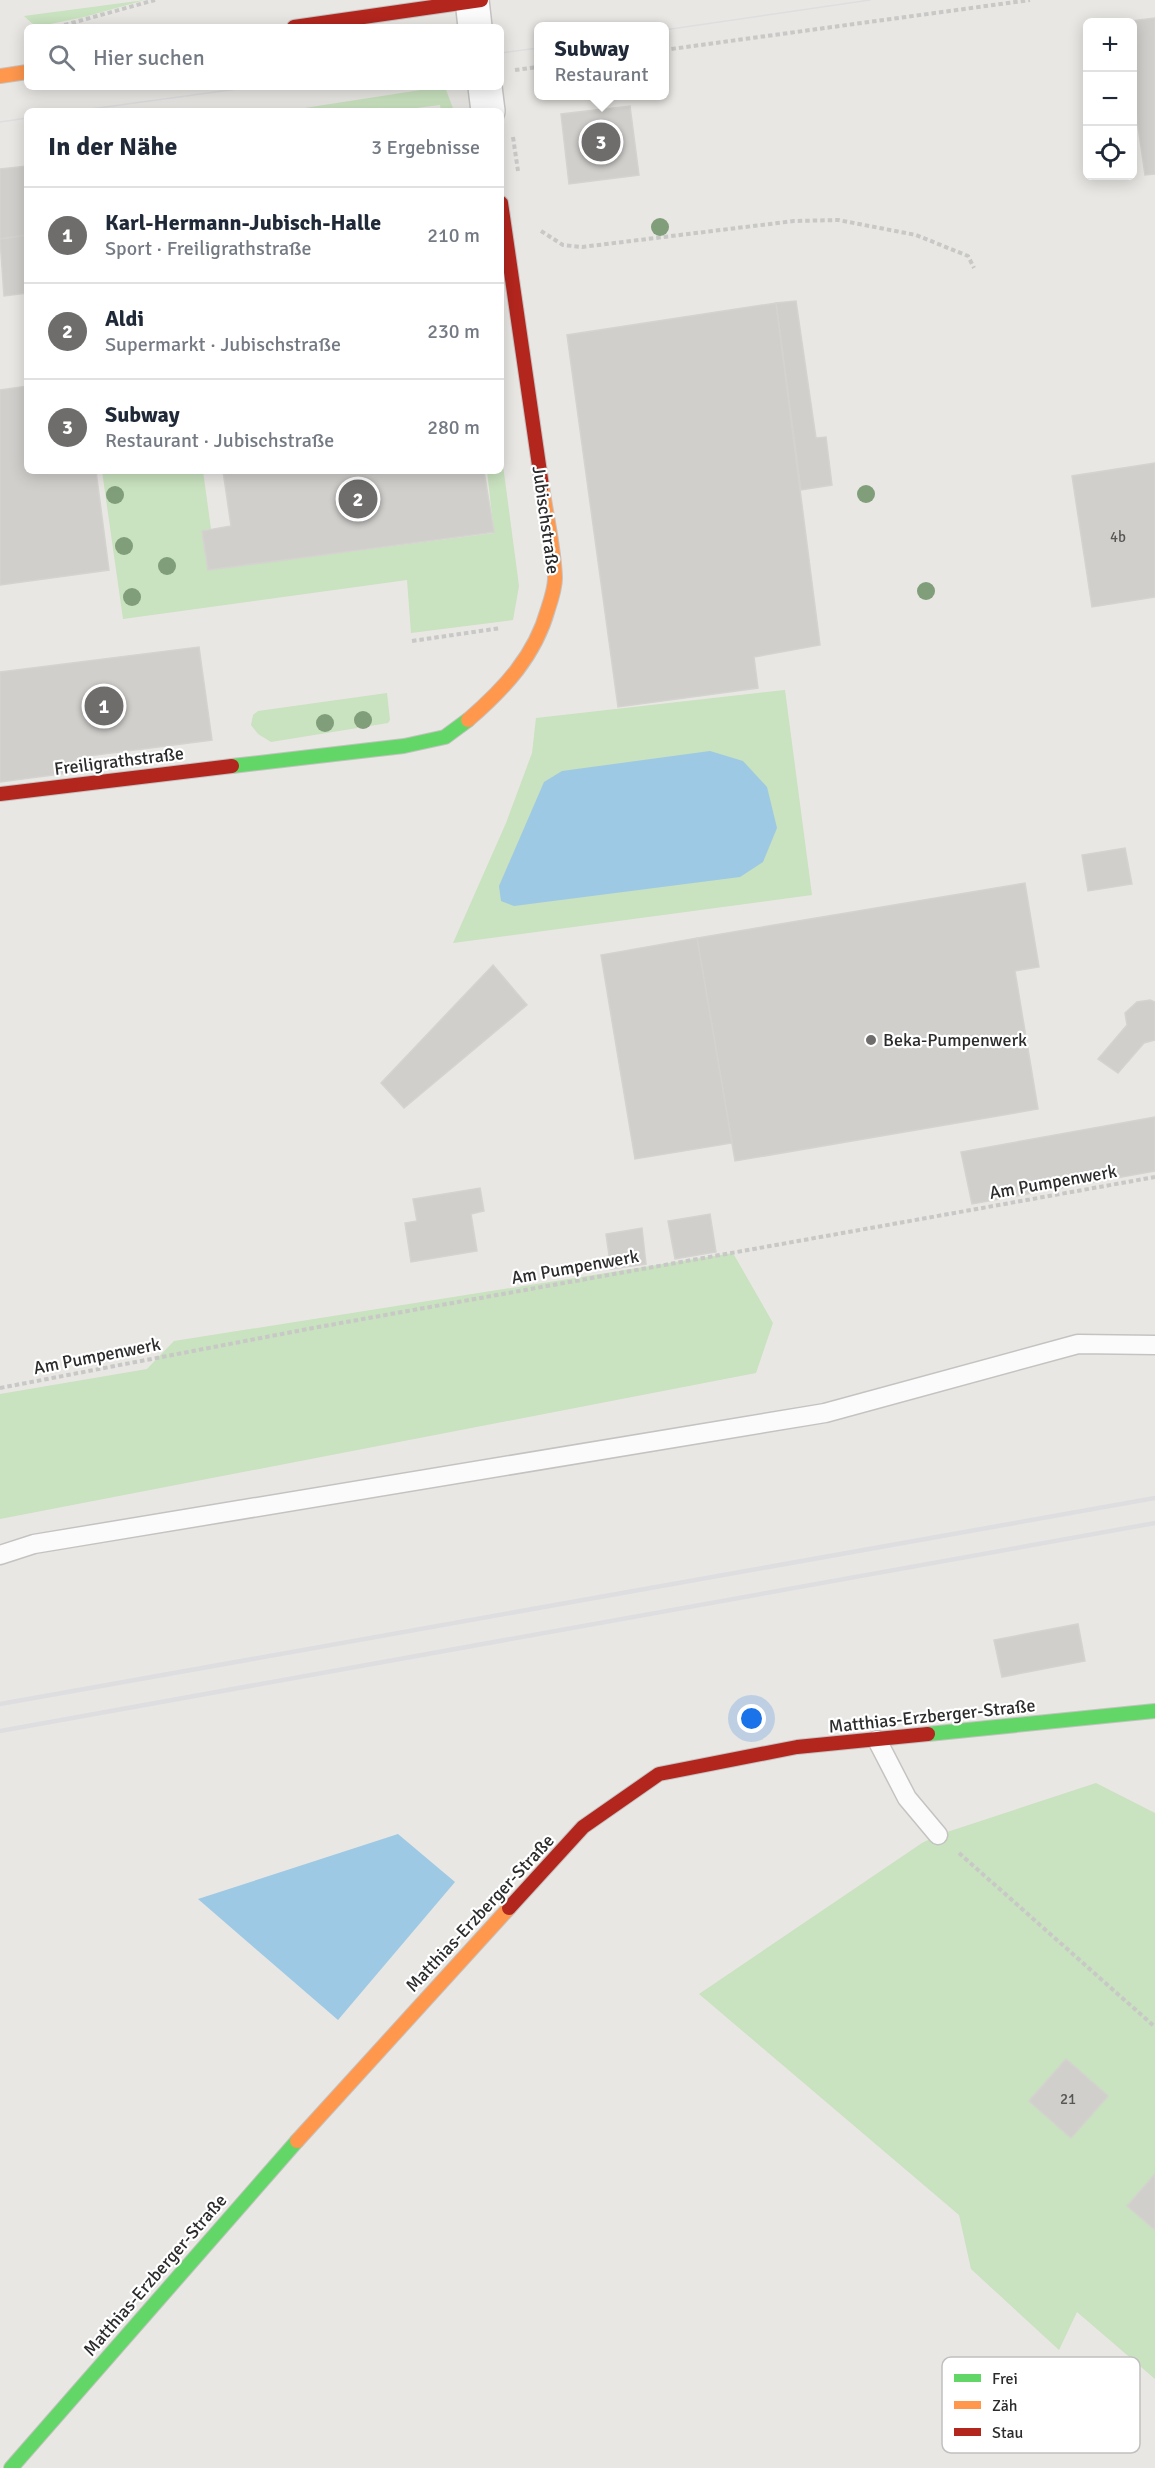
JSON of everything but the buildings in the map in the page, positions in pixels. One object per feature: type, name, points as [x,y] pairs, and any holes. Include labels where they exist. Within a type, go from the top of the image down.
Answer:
[{"type":"street","points":[[321,24],[475,7]]},
{"type":"street","points":[[0,75],[24,72]]},
{"type":"street","points":[[499,90],[499,108]]},
{"type":"street","name":"Jubischstraße","points":[[242,765],[404,746],[446,736],[498,695],[520,669],[536,642],[551,608],[555,579],[504,224]]},
{"type":"street","name":"Freiligrathstraße","points":[[0,794],[242,765]]},
{"type":"street","name":"Matthias-Erzberger-Straße","points":[[11,2468],[341,2091],[583,1827],[658,1774],[797,1748],[1155,1711]]},
{"type":"lane","points":[[0,1555],[34,1544],[825,1413],[1078,1344],[1155,1345]]},
{"type":"lane","points":[[877,1740],[907,1798],[938,1835]]},
{"type":"path","points":[[68,24],[155,0]]},
{"type":"path","points":[[669,49],[1030,0]]},
{"type":"path","points":[[504,77],[534,68]]},
{"type":"path","points":[[504,131],[519,172]]},
{"type":"path","points":[[538,224],[542,232],[563,245],[582,247],[794,221],[838,220],[916,235],[968,256],[974,268]]},
{"type":"path","points":[[412,641],[505,628]]},
{"type":"path","name":"Am Pumpenwerk","points":[[0,1388],[313,1328],[1155,1178]]},
{"type":"path","points":[[938,1835],[1155,2027]]},
{"type":"green space","points":[[145,0],[50,24],[33,24],[24,16]]},
{"type":"green space","points":[[421,90],[446,90],[453,108],[440,108],[440,105],[416,108],[304,108]]},
{"type":"green space","points":[[504,473],[519,586],[513,620],[411,633],[407,580],[123,619],[102,474],[203,474],[211,529],[202,531],[208,570],[494,533],[487,474]]},
{"type":"green space","points":[[785,690],[812,895],[453,943],[506,823],[532,753],[536,718]]},
{"type":"green space","points":[[387,693],[390,720],[388,723],[271,742],[258,734],[251,725],[253,715],[258,711]]},
{"type":"green space","points":[[733,1253],[773,1323],[756,1373],[0,1519],[0,1394],[147,1369],[174,1341]]},
{"type":"green space","points":[[1096,1783],[1155,1813],[1155,2379],[1140,2366],[1140,2357],[1129,2357],[1077,2312],[1059,2350],[971,2269],[959,2215],[699,1994],[922,1843],[938,1835]]},
{"type":"water","points":[[710,751],[743,761],[767,787],[777,828],[763,862],[740,877],[514,906],[501,901],[499,886],[544,782],[562,771]]},
{"type":"water","points":[[398,1834],[455,1882],[338,2020],[198,1899]]},
{"type":"tram line","points":[[669,29],[870,0]]},
{"type":"tram line","points":[[504,53],[534,49]]},
{"type":"tram line","points":[[98,108],[230,90]]},
{"type":"tram line","points":[[0,122],[24,118]]},
{"type":"railway","points":[[0,1704],[1155,1498]]},
{"type":"railway","points":[[0,1731],[1155,1523]]},
{"type":"traffic: fast","points":[[232,766],[404,746],[445,737],[468,720]]},
{"type":"traffic: fast","points":[[928,1734],[1155,1711]]},
{"type":"traffic: fast","points":[[11,2468],[297,2141]]},
{"type":"traffic: slow","points":[[0,76],[24,72]]},
{"type":"traffic: slow","points":[[468,720],[506,684],[526,657],[542,626],[554,590],[552,543],[542,486]]},
{"type":"traffic: slow","points":[[297,2141],[509,1908]]},
{"type":"traffic: jam","points":[[315,24],[481,0]]},
{"type":"traffic: jam","points":[[504,224],[542,486]]},
{"type":"traffic: jam","points":[[0,794],[232,766]]},
{"type":"traffic: jam","points":[[509,1908],[583,1827],[659,1774],[797,1747],[928,1734]]},
{"type":"place","name":"Subway","points":[[601,142]]},
{"type":"place","name":"Aldi","points":[[358,499]]},
{"type":"place","name":"Karl-Hermann-Jubisch-Halle","points":[[104,706]]},
{"type":"place","name":"Beka-Pumpenwerk","points":[[871,1040]]}]
